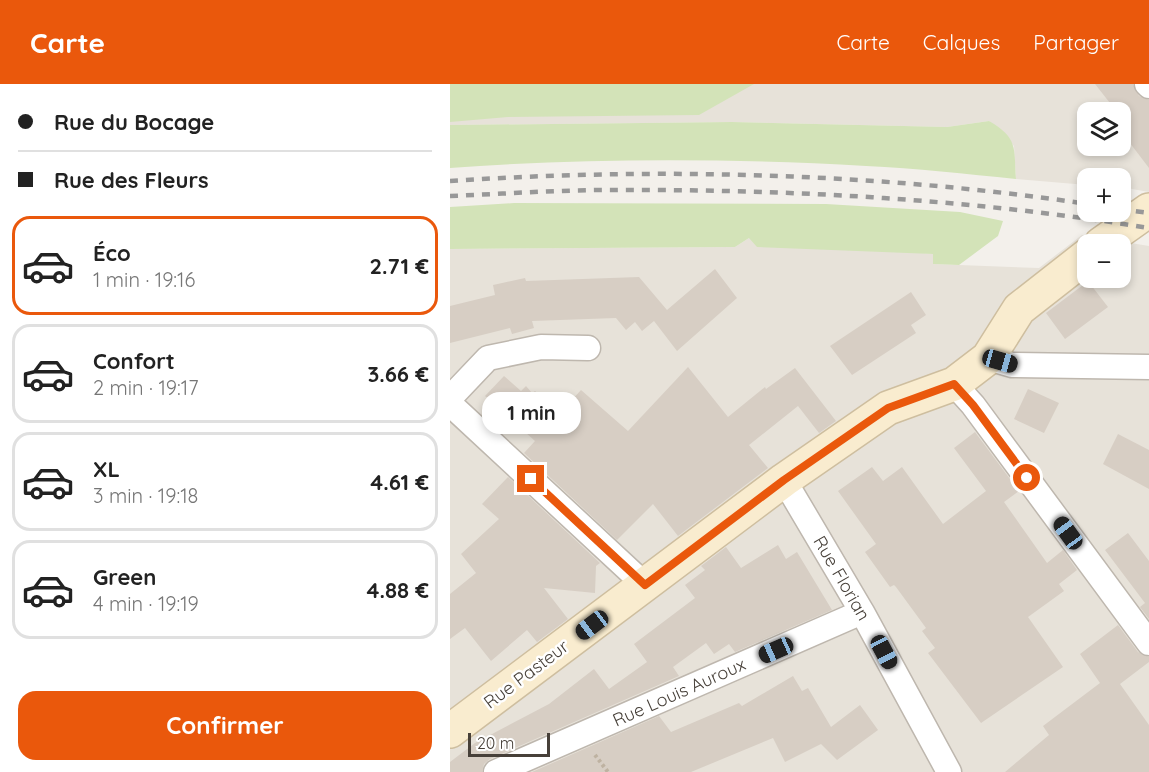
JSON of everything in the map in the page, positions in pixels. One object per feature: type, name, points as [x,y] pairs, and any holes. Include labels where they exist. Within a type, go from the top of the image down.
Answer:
[{"type":"street","points":[[1115,234],[1149,210]]},
{"type":"street","name":"Rue Pasteur","points":[[450,731],[784,480],[888,408],[954,384],[988,358],[1019,309],[1077,264]]},
{"type":"street","points":[[450,398],[488,358],[541,346],[588,348]]},
{"type":"street","points":[[988,358],[1012,365],[1149,367]]},
{"type":"street","points":[[954,384],[973,405],[1149,643]]},
{"type":"street","points":[[450,404],[645,585]]},
{"type":"street","name":"Rue Florian","points":[[784,480],[862,612],[949,772]]},
{"type":"street","name":"Rue Louis Auroux","points":[[496,772],[862,612]]},
{"type":"shaded area","points":[[450,84],[1149,84],[1149,192],[1131,189],[1131,168],[1077,168],[1077,184],[1016,179],[1014,146],[989,121],[947,127],[732,122],[450,125]]},
{"type":"shaded area","points":[[749,238],[933,254],[933,264],[1039,268],[1077,239],[1077,288],[1131,288],[1131,243],[1149,246],[1149,772],[450,772],[450,249],[735,247]]},
{"type":"green space","points":[[450,84],[754,84],[699,115],[508,117],[450,122]]},
{"type":"green space","points":[[989,121],[1005,133],[1013,144],[1016,179],[885,167],[710,160],[553,162],[450,168],[450,125],[732,122],[947,127]]},
{"type":"green space","points":[[514,203],[826,204],[960,212],[1003,221],[998,236],[959,265],[933,264],[933,254],[757,247],[749,238],[735,247],[450,249],[450,207]]},
{"type":"building","points":[[1095,84],[1133,84],[1139,96],[1149,100],[1149,168],[1131,144],[1131,102],[1109,102]]},
{"type":"building","points":[[715,269],[737,298],[677,351],[654,321],[642,331],[635,322],[626,330],[616,318],[532,321],[534,328],[512,334],[510,328],[450,343],[450,306],[495,295],[493,285],[525,278],[526,281],[639,277],[667,310]]},
{"type":"building","points":[[1079,288],[1093,288],[1108,307],[1065,339],[1046,313]]},
{"type":"building","points":[[911,292],[926,315],[911,325],[916,333],[852,375],[830,346]]},
{"type":"building","points":[[688,367],[728,417],[765,387],[766,389],[795,368],[836,421],[819,433],[798,406],[749,445],[768,468],[678,536],[653,504],[617,540],[524,453],[535,441],[485,396],[504,376],[521,391],[526,386],[532,393],[535,391],[560,413],[581,390],[628,431]]},
{"type":"building","points":[[1028,389],[1059,403],[1044,433],[1014,419]]},
{"type":"building","points":[[975,432],[1019,491],[1004,502],[1047,563],[1063,550],[1077,570],[1059,584],[1064,591],[1028,617],[1063,667],[981,723],[928,653],[935,648],[922,631],[926,628],[896,587],[894,585],[890,587],[865,552],[876,544],[838,491],[872,467],[883,481],[902,467],[943,524],[986,491],[954,448]]},
{"type":"building","points":[[1118,434],[1149,450],[1149,489],[1103,464]]},
{"type":"building","points":[[508,477],[600,563],[596,566],[595,593],[544,588],[568,619],[537,642],[527,630],[491,661],[465,628],[450,639],[450,594],[476,573],[461,554],[499,519],[482,504]]},
{"type":"building","points":[[1128,533],[1149,561],[1149,619],[1140,607],[1145,603],[1105,550]]},
{"type":"building","points":[[778,545],[786,559],[797,552],[832,610],[735,652],[729,644],[714,654],[706,643],[673,667],[679,676],[490,759],[484,764],[482,772],[450,772],[450,762],[475,743],[549,704],[594,669],[609,689],[647,662],[634,644],[695,598],[685,585],[705,570],[701,566],[726,547],[741,568]]},
{"type":"building","points":[[1118,625],[1138,652],[1149,657],[1149,662],[1120,684],[1149,725],[1149,772],[1005,772],[1049,735],[1043,726],[1100,683],[1080,654]]},
{"type":"building","points":[[793,676],[802,691],[808,688],[831,727],[860,705],[878,730],[837,760],[821,744],[785,762],[773,738],[691,772],[532,772],[659,716],[671,732],[739,703],[742,706]]},
{"type":"railway","points":[[450,181],[609,174],[769,176],[929,185],[1077,203]]},
{"type":"railway","points":[[450,196],[609,190],[812,194],[947,203],[1149,228]]},
{"type":"railway","points":[[1131,211],[1149,213]]},
{"type":"route","points":[[531,479],[645,585],[784,480],[888,408],[954,384],[973,405],[1027,478]]}]
